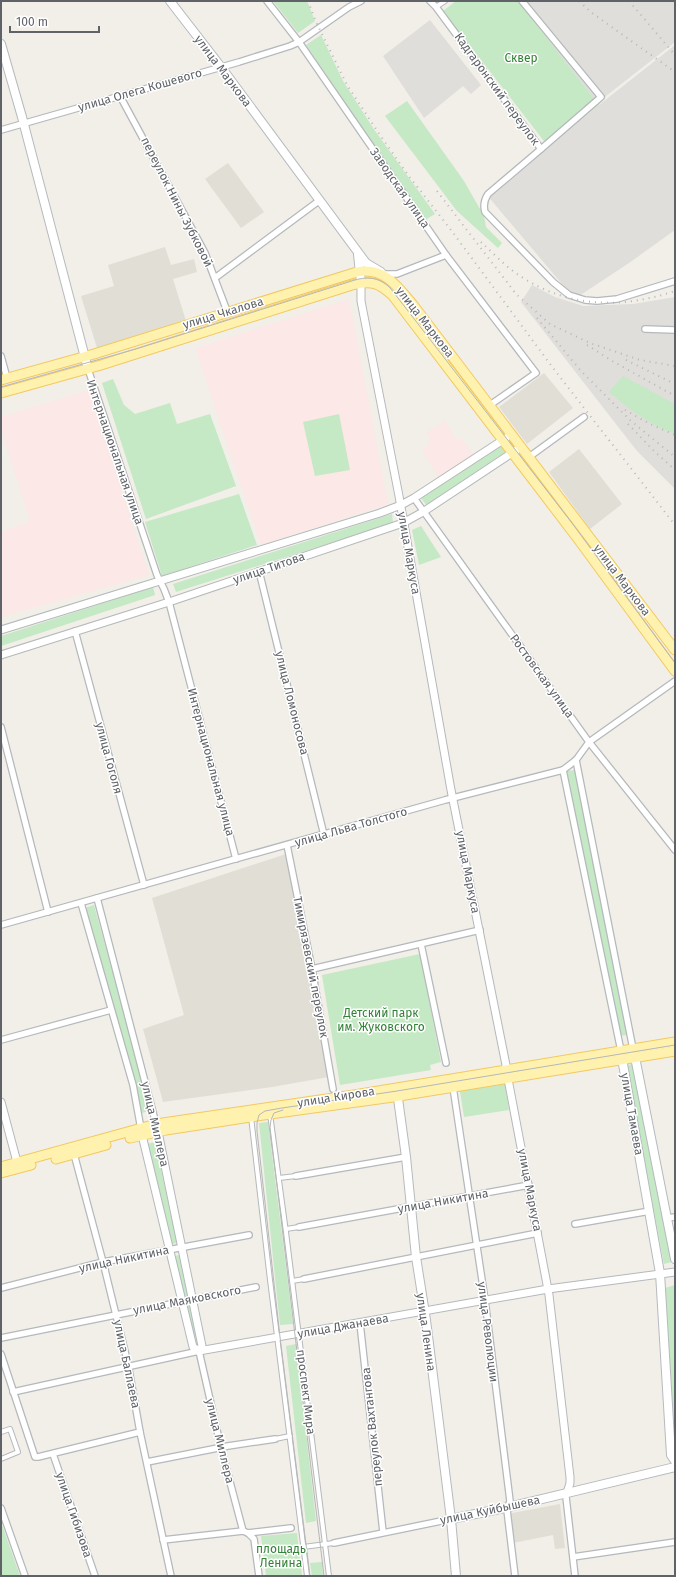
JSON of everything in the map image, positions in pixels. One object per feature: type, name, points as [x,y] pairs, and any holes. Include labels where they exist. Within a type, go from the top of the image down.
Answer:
[{"type":"main road","name":"улица Маркова","points":[[170,1],[221,67],[366,263],[384,274],[397,285],[414,306],[675,650]]},
{"type":"main road","name":"Интернациональная улица","points":[[1,44],[24,124],[88,369]]},
{"type":"main road","name":"улица Маркуса","points":[[357,251],[361,283]]},
{"type":"main road","name":"улица Чкалова","points":[[4,379],[84,356],[360,271],[370,271],[384,274]]},
{"type":"main road","name":"улица Маркова","points":[[361,283],[381,286],[393,296],[578,539],[675,671]]},
{"type":"main road","name":"улица Чкалова","points":[[1,393],[88,369],[361,283]]},
{"type":"main road","name":"улица Кирова","points":[[157,1128],[270,1114],[634,1053],[675,1042]]},
{"type":"main road","name":"улица Кирова","points":[[634,1053],[675,1051]]},
{"type":"main road","name":"улица Тамаева","points":[[634,1053],[671,1218],[675,1259]]},
{"type":"main road","name":"улица Тамаева","points":[[622,1055],[660,1273],[671,1455],[675,1461]]},
{"type":"main road","name":"улица Кирова","points":[[1,1173],[18,1165],[157,1128],[397,1092],[453,1087],[508,1074]]},
{"type":"main road","name":"улица Ленина","points":[[397,1092],[406,1157],[416,1257],[451,1519],[456,1576]]},
{"type":"main road","name":"улица Кирова","points":[[1,1167],[74,1154],[142,1132]]},
{"type":"main road","name":"улица Куйбышева","points":[[451,1519],[509,1507],[675,1467]]},
{"type":"street","name":"Заводская улица","points":[[267,1],[299,42],[446,255],[536,373],[490,405]]},
{"type":"street","name":"улица Олега Кошевого","points":[[1,130],[290,46],[299,42],[349,7],[361,1]]},
{"type":"street","name":"Кадгаронский переулок","points":[[430,1],[541,149],[601,97],[522,1]]},
{"type":"street","points":[[436,7],[445,1]]},
{"type":"street","name":"переулок Нины Зубковой","points":[[120,96],[205,253],[227,311]]},
{"type":"street","points":[[541,149],[488,194],[484,199],[483,206],[485,212],[552,282],[569,295],[585,300],[597,301],[617,299],[675,281]]},
{"type":"street","points":[[215,278],[320,200]]},
{"type":"street","name":"улица Чкалова","points":[[384,274],[397,274],[446,255]]},
{"type":"street","name":"улица Маркуса","points":[[361,283],[361,301],[401,505],[453,798],[508,1074],[548,1289],[570,1477],[567,1493]]},
{"type":"street","points":[[645,329],[675,330]]},
{"type":"street","points":[[1,356],[4,379]]},
{"type":"street","name":"Интернациональная улица","points":[[88,369],[168,602],[236,859]]},
{"type":"street","points":[[528,457],[584,417]]},
{"type":"street","name":"улица Титова","points":[[1,630],[380,513],[401,505],[512,435]]},
{"type":"street","name":"улица Титова","points":[[1,655],[168,602],[403,523],[423,512],[521,447]]},
{"type":"street","name":"Ростовская улица","points":[[414,498],[589,742],[675,850]]},
{"type":"street","name":"улица Ломоносова","points":[[259,571],[324,835]]},
{"type":"street","name":"улица Гоголя","points":[[74,631],[144,885]]},
{"type":"street","name":"улица Льва Толстого","points":[[1,925],[453,798],[563,770],[576,760],[589,742],[675,681]]},
{"type":"street","points":[[1,727],[48,912]]},
{"type":"street","name":"улица Тамаева","points":[[576,760],[634,1053]]},
{"type":"street","name":"улица Тамаева","points":[[563,770],[622,1055]]},
{"type":"street","name":"Тимирязевский переулок","points":[[287,845],[312,969],[333,1089]]},
{"type":"street","name":"улица Миллера","points":[[96,898],[157,1128],[202,1346],[199,1352]]},
{"type":"street","name":"улица Миллера","points":[[80,903],[133,1085],[142,1132],[193,1347],[199,1352],[221,1448],[245,1532]]},
{"type":"street","points":[[312,969],[480,930]]},
{"type":"street","points":[[422,944],[446,1063]]},
{"type":"street","points":[[1,1040],[111,1010]]},
{"type":"street","name":"улица Революции","points":[[453,1087],[485,1300],[510,1501],[507,1510],[515,1576]]},
{"type":"street","points":[[1,1102],[18,1165]]},
{"type":"street","name":"проспект Мира","points":[[270,1114],[286,1229],[329,1576]]},
{"type":"street","name":"проспект Мира","points":[[251,1116],[307,1576]]},
{"type":"street","name":"улица Баллаева","points":[[74,1154],[117,1314],[129,1366],[140,1432],[171,1576]]},
{"type":"street","points":[[279,1178],[406,1157]]},
{"type":"street","name":"улица Никитина","points":[[286,1229],[529,1185]]},
{"type":"street","points":[[574,1224],[650,1211]]},
{"type":"street","points":[[292,1281],[538,1233]]},
{"type":"street","name":"улица Никитина","points":[[1,1288],[103,1262],[249,1235]]},
{"type":"street","name":"улица Джанаева","points":[[13,1392],[199,1352],[485,1300],[548,1289],[675,1272]]},
{"type":"street","name":"улица Маяковского","points":[[1,1338],[256,1287]]},
{"type":"street","name":"переулок Вахтангова","points":[[360,1323],[383,1532]]},
{"type":"street","points":[[1,1354],[34,1455],[38,1458],[140,1432]]},
{"type":"street","points":[[1,1432],[10,1429],[18,1452],[1,1459]]},
{"type":"street","points":[[147,1462],[290,1436]]},
{"type":"street","name":"улица Гибизова","points":[[53,1454],[95,1576]]},
{"type":"street","points":[[567,1493],[566,1497],[575,1576]]},
{"type":"street","points":[[1,1508],[25,1576]]},
{"type":"street","name":"улица Куйбышева","points":[[303,1547],[334,1543],[451,1519]]},
{"type":"street","points":[[163,1540],[300,1527]]},
{"type":"street","points":[[245,1532],[254,1539],[259,1576]]},
{"type":"street","points":[[573,1557],[675,1542]]},
{"type":"shaded area","points":[[518,1],[675,1],[675,42],[597,103]]},
{"type":"shaded area","points":[[430,20],[481,85],[471,94],[463,86],[424,118],[383,56]]},
{"type":"shaded area","points":[[675,45],[675,230],[579,296],[567,290],[486,194]]},
{"type":"shaded area","points":[[228,163],[264,212],[241,228],[205,179]]},
{"type":"shaded area","points":[[165,247],[171,265],[194,259],[197,272],[173,279],[186,321],[97,348],[81,296],[114,286],[108,265]]},
{"type":"shaded area","points":[[532,285],[555,297],[583,306],[633,304],[675,297],[675,489],[637,451],[521,302]]},
{"type":"shaded area","points":[[349,299],[388,504],[261,545],[195,348]]},
{"type":"shaded area","points":[[544,373],[573,408],[527,444],[499,407]]},
{"type":"shaded area","points":[[89,390],[149,575],[1,617],[1,532],[30,521],[1,429],[1,417]]},
{"type":"shaded area","points":[[445,421],[457,441],[462,438],[474,457],[439,478],[422,450],[429,446],[426,442],[431,439],[426,432]]},
{"type":"shaded area","points":[[579,449],[622,504],[590,529],[549,472]]},
{"type":"shaded area","points":[[286,854],[329,1077],[272,1087],[163,1102],[143,1029],[184,1015],[152,898]]},
{"type":"shaded area","points":[[560,1504],[565,1548],[555,1549],[553,1535],[513,1543],[509,1516],[512,1513]]},
{"type":"green space","points":[[273,1],[307,1],[315,21],[298,33]]},
{"type":"green space","name":"Сквер","points":[[456,1],[518,1],[599,105],[547,145],[443,11]]},
{"type":"green space","points":[[321,35],[343,81],[373,128],[435,214],[425,220],[306,45]]},
{"type":"green space","points":[[407,101],[464,181],[484,216],[486,227],[502,243],[498,248],[457,211],[385,116]]},
{"type":"green space","points":[[623,376],[675,404],[675,434],[640,416],[609,392]]},
{"type":"green space","points":[[113,379],[124,405],[135,414],[170,403],[177,424],[210,414],[236,486],[146,519],[102,383]]},
{"type":"green space","points":[[339,414],[350,470],[315,476],[303,422]]},
{"type":"green space","points":[[503,445],[509,453],[427,506],[421,498]]},
{"type":"green space","points":[[239,494],[257,545],[162,576],[145,522]]},
{"type":"green space","points":[[392,514],[393,523],[384,526],[176,592],[173,584]]},
{"type":"green space","points":[[421,526],[441,557],[419,565],[412,530]]},
{"type":"green space","points":[[153,587],[155,595],[1,646],[1,636]]},
{"type":"green space","points":[[575,770],[627,1035],[620,1036],[567,771]]},
{"type":"green space","points":[[94,905],[151,1110],[142,1113],[85,908]]},
{"type":"green space","name":"Детский парк им. Жуковского","points":[[420,954],[441,1062],[430,1065],[431,1070],[340,1085],[322,975]]},
{"type":"green space","points":[[634,1064],[672,1262],[664,1264],[626,1065]]},
{"type":"green space","points":[[505,1084],[509,1110],[464,1117],[460,1091]]},
{"type":"green space","points":[[268,1122],[293,1324],[280,1325],[259,1123]]},
{"type":"green space","points":[[155,1142],[177,1243],[172,1244],[147,1144]]},
{"type":"green space","points":[[180,1255],[190,1296],[184,1297],[174,1256]]},
{"type":"green space","points":[[675,1285],[675,1450],[673,1450],[665,1288]]},
{"type":"green space","points":[[186,1305],[190,1305],[199,1345],[195,1345]]},
{"type":"green space","points":[[296,1344],[316,1521],[306,1523],[286,1346]]},
{"type":"green space","points":[[1,1522],[20,1576],[1,1576]]},
{"type":"green space","name":"площадь Ленина","points":[[297,1533],[302,1576],[266,1576],[261,1536]]},
{"type":"green space","points":[[322,1562],[323,1576],[312,1576],[310,1563]]},
{"type":"tram line","points":[[1,387],[136,349],[355,280],[365,278],[379,280],[391,289],[572,523],[675,663]]},
{"type":"tram line","points":[[310,1576],[280,1337],[257,1131],[259,1115],[265,1111],[282,1108],[397,1091],[675,1045]]},
{"type":"tram line","points":[[283,1110],[274,1113],[270,1127],[324,1576]]},
{"type":"railway","points":[[308,1],[316,22],[347,85],[408,175],[451,230],[553,368],[675,525]]},
{"type":"railway","points":[[579,1],[592,13],[675,72]]},
{"type":"railway","points":[[629,1],[675,55]]},
{"type":"railway","points":[[675,1],[675,6]]},
{"type":"railway","points":[[437,191],[516,294],[550,324],[590,343],[640,360],[675,366]]},
{"type":"railway","points":[[481,242],[520,276],[539,287],[576,300],[615,303],[635,301],[675,291]]},
{"type":"railway","points":[[537,318],[581,371],[630,420],[675,457]]},
{"type":"railway","points":[[587,345],[675,396]]},
{"type":"railway","points":[[626,360],[675,384]]},
{"type":"railway","points":[[625,410],[650,424],[675,435]]},
{"type":"railway","points":[[628,424],[675,470]]}]
